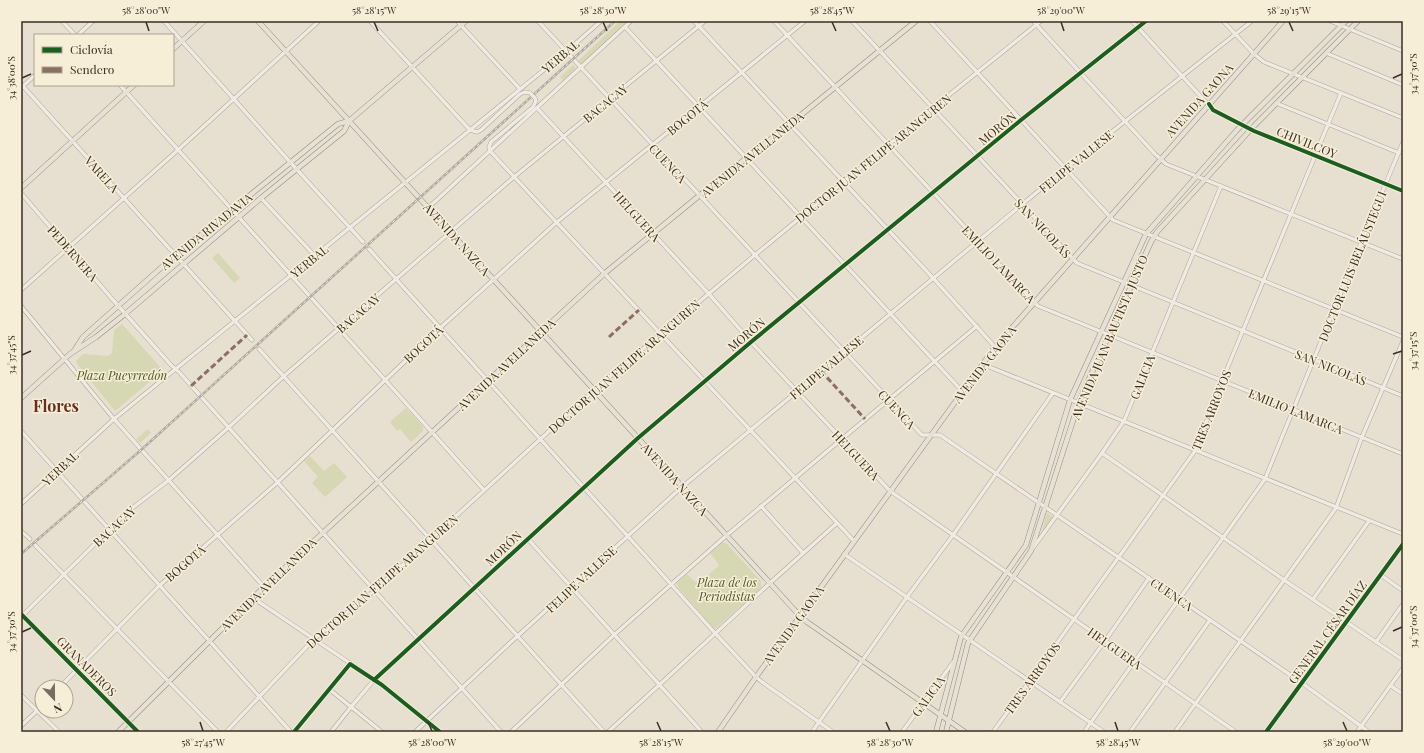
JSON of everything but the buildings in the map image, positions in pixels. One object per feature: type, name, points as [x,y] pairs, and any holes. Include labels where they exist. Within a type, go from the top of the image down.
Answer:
[{"type":"main road","points":[[174,48],[204,21]]},
{"type":"main road","name":"AVENIDA NAZCA","points":[[258,21],[800,616],[940,716],[965,732]]},
{"type":"main road","name":"AVENIDA RIVADAVIA","points":[[21,398],[72,353],[96,337],[125,314],[344,131],[349,121],[466,21]]},
{"type":"main road","name":"AVENIDA AVELLANEDA","points":[[118,732],[264,587],[605,273],[916,21]]},
{"type":"main road","name":"AVENIDA GAONA","points":[[718,732],[844,554],[995,347],[1109,216],[1283,21]]},
{"type":"main road","name":"AVENIDA JUAN BAUTISTA JUSTO","points":[[936,732],[954,660],[962,635],[1026,545],[1070,400],[1146,234],[1242,125],[1346,21]]},
{"type":"main road","name":"AVENIDA JUAN BAUTISTA JUSTO","points":[[946,732],[969,640],[1031,551],[1078,403],[1154,237],[1250,130],[1358,21]]},
{"type":"main road","points":[[21,188],[133,86]]},
{"type":"main road","name":"AVENIDA RIVADAVIA","points":[[72,353],[83,337],[175,256],[338,124],[349,121]]},
{"type":"street","points":[[62,21],[75,34]]},
{"type":"street","points":[[77,34],[93,21]]},
{"type":"street","points":[[164,21],[297,170],[364,242]]},
{"type":"street","points":[[21,290],[124,199],[319,21]]},
{"type":"street","points":[[370,21],[470,130],[477,132],[481,130],[520,94],[525,92],[530,93],[535,98],[536,101],[534,107],[491,142],[489,147],[490,151],[854,541]]},
{"type":"street","points":[[458,21],[520,89]]},
{"type":"street","name":"CUENCA","points":[[538,21],[922,435],[940,435],[1180,598],[1370,732]]},
{"type":"street","name":"YERBAL","points":[[21,504],[114,419],[351,228],[566,52],[601,21]]},
{"type":"street","points":[[428,208],[632,21]]},
{"type":"street","points":[[694,21],[933,278],[995,347]]},
{"type":"street","name":"BACACAY","points":[[22,616],[127,512],[169,480],[284,376],[450,231],[705,21]]},
{"type":"street","name":"EMILIO LAMARCA","points":[[774,21],[1040,307],[1403,454]]},
{"type":"street","name":"BOGOTÁ","points":[[68,679],[159,586],[278,482],[440,328],[557,222],[805,21]]},
{"type":"street","name":"SAN NICOLÁS","points":[[852,21],[1077,264],[1403,396]]},
{"type":"street","points":[[930,21],[1115,221],[1403,337]]},
{"type":"street","points":[[1033,21],[1166,164],[1403,259]]},
{"type":"street","name":"DOCTOR JUAN FELIPE ARANGUREN","points":[[226,732],[314,639],[374,591],[594,390],[800,217],[1041,21]]},
{"type":"street","name":"CHIVILCOY","points":[[1132,21],[1213,110],[1250,130],[1403,191]]},
{"type":"street","name":"MORÓN","points":[[331,732],[374,680],[638,438],[751,342],[1021,120],[1146,21]]},
{"type":"street","points":[[1223,21],[1254,54],[1264,62],[1403,118]]},
{"type":"street","name":"FELIPE VALLESE","points":[[415,732],[682,486],[1066,168],[1252,21]]},
{"type":"street","points":[[1330,21],[1403,51]]},
{"type":"street","points":[[625,27],[962,391]]},
{"type":"street","points":[[1326,53],[1403,85]]},
{"type":"street","points":[[22,86],[34,76]]},
{"type":"street","name":"VARELA","points":[[22,86],[73,141],[182,265],[252,340]]},
{"type":"street","points":[[121,86],[340,328],[484,490]]},
{"type":"street","name":"TRES ARROYOS","points":[[993,732],[1195,451],[1222,381],[1341,93]]},
{"type":"street","points":[[1276,103],[1398,153]]},
{"type":"street","name":"HELGUERA","points":[[537,108],[709,294],[751,342],[890,491],[1236,732]]},
{"type":"street","name":"DOCTOR LUIS BELÁUSTEGUI","points":[[1084,732],[1265,479],[1292,409],[1403,142]]},
{"type":"street","name":"GALICIA","points":[[1031,551],[1124,421],[1151,352],[1221,186]]},
{"type":"street","name":"PEDERNERA","points":[[21,193],[125,314],[278,482],[501,732]]},
{"type":"street","points":[[262,198],[315,256]]},
{"type":"street","points":[[369,249],[756,677],[833,732]]},
{"type":"street","points":[[21,306],[114,419],[264,587]]},
{"type":"street","points":[[511,732],[614,635],[727,535],[977,326]]},
{"type":"street","points":[[1175,732],[1336,508],[1362,437],[1403,341]]},
{"type":"street","points":[[259,349],[604,732]]},
{"type":"street","points":[[982,364],[1403,534]]},
{"type":"street","points":[[812,732],[1054,393]]},
{"type":"street","points":[[21,431],[292,732],[350,664]]},
{"type":"street","points":[[1102,453],[1313,600],[1403,660]]},
{"type":"street","points":[[762,506],[803,553]]},
{"type":"street","points":[[1313,600],[1369,521]]},
{"type":"street","points":[[608,732],[837,523]]},
{"type":"street","points":[[21,531],[30,539]]},
{"type":"street","points":[[528,539],[702,732]]},
{"type":"street","name":"GENERAL CÉSAR DÍAZ","points":[[1266,732],[1403,544]]},
{"type":"street","points":[[36,545],[116,629],[218,732]]},
{"type":"street","points":[[844,554],[1104,732]]},
{"type":"street","points":[[1381,575],[1403,591]]},
{"type":"street","points":[[1060,702],[1149,578]]},
{"type":"street","points":[[253,598],[374,680],[440,732]]},
{"type":"street","points":[[1376,642],[1403,604]]},
{"type":"street","name":"GRANADEROS","points":[[22,616],[138,732]]},
{"type":"street","points":[[1130,732],[1164,682],[1210,620]]},
{"type":"street","name":"GALICIA","points":[[902,732],[954,660]]},
{"type":"street","points":[[1357,732],[1403,668]]},
{"type":"street","points":[[1391,686],[1403,694]]},
{"type":"street","points":[[329,689],[382,732]]},
{"type":"street","points":[[21,695],[34,708]]},
{"type":"street","points":[[21,726],[34,714]]},
{"type":"street","points":[[45,719],[59,732]]},
{"type":"green space","points":[[620,21],[629,21],[582,64],[578,61]]},
{"type":"green space","points":[[573,65],[576,68],[563,80],[560,77]]},
{"type":"green space","points":[[218,253],[240,278],[234,283],[212,258]]},
{"type":"green space","name":"Plaza Pueyrredón","points":[[122,324],[160,367],[160,373],[115,411],[76,361],[83,354],[108,356],[112,353],[114,330]]},
{"type":"green space","points":[[406,408],[423,427],[423,431],[411,442],[400,429],[397,431],[390,422]]},
{"type":"green space","points":[[148,429],[151,433],[140,443],[136,439]]},
{"type":"green space","points":[[310,456],[324,471],[334,463],[347,477],[325,497],[312,483],[318,477],[304,461]]},
{"type":"green space","points":[[1047,513],[1054,518],[1043,532],[1042,530]]},
{"type":"green space","name":"Plaza de los Periodistas","points":[[723,542],[727,544],[761,581],[761,588],[716,628],[713,628],[678,587],[677,583],[687,574],[695,582],[703,582],[710,573],[719,566],[710,553]]},
{"type":"railway","points":[[21,554],[141,450],[615,21]]},
{"type":"marked path","points":[[609,337],[639,310]]},
{"type":"marked path","points":[[191,386],[247,335]]},
{"type":"marked path","points":[[821,371],[865,419]]},
{"type":"cycle path","points":[[374,680],[638,438],[751,342],[1021,120],[1146,21]]},
{"type":"cycle path","points":[[1209,104],[1213,110],[1254,131],[1403,191]]},
{"type":"cycle path","points":[[1266,732],[1403,544]]},
{"type":"cycle path","points":[[21,614],[138,732]]},
{"type":"cycle path","points":[[294,732],[350,664],[382,685],[440,732]]},
{"type":"district","name":"Flores","points":[[56,405]]}]
